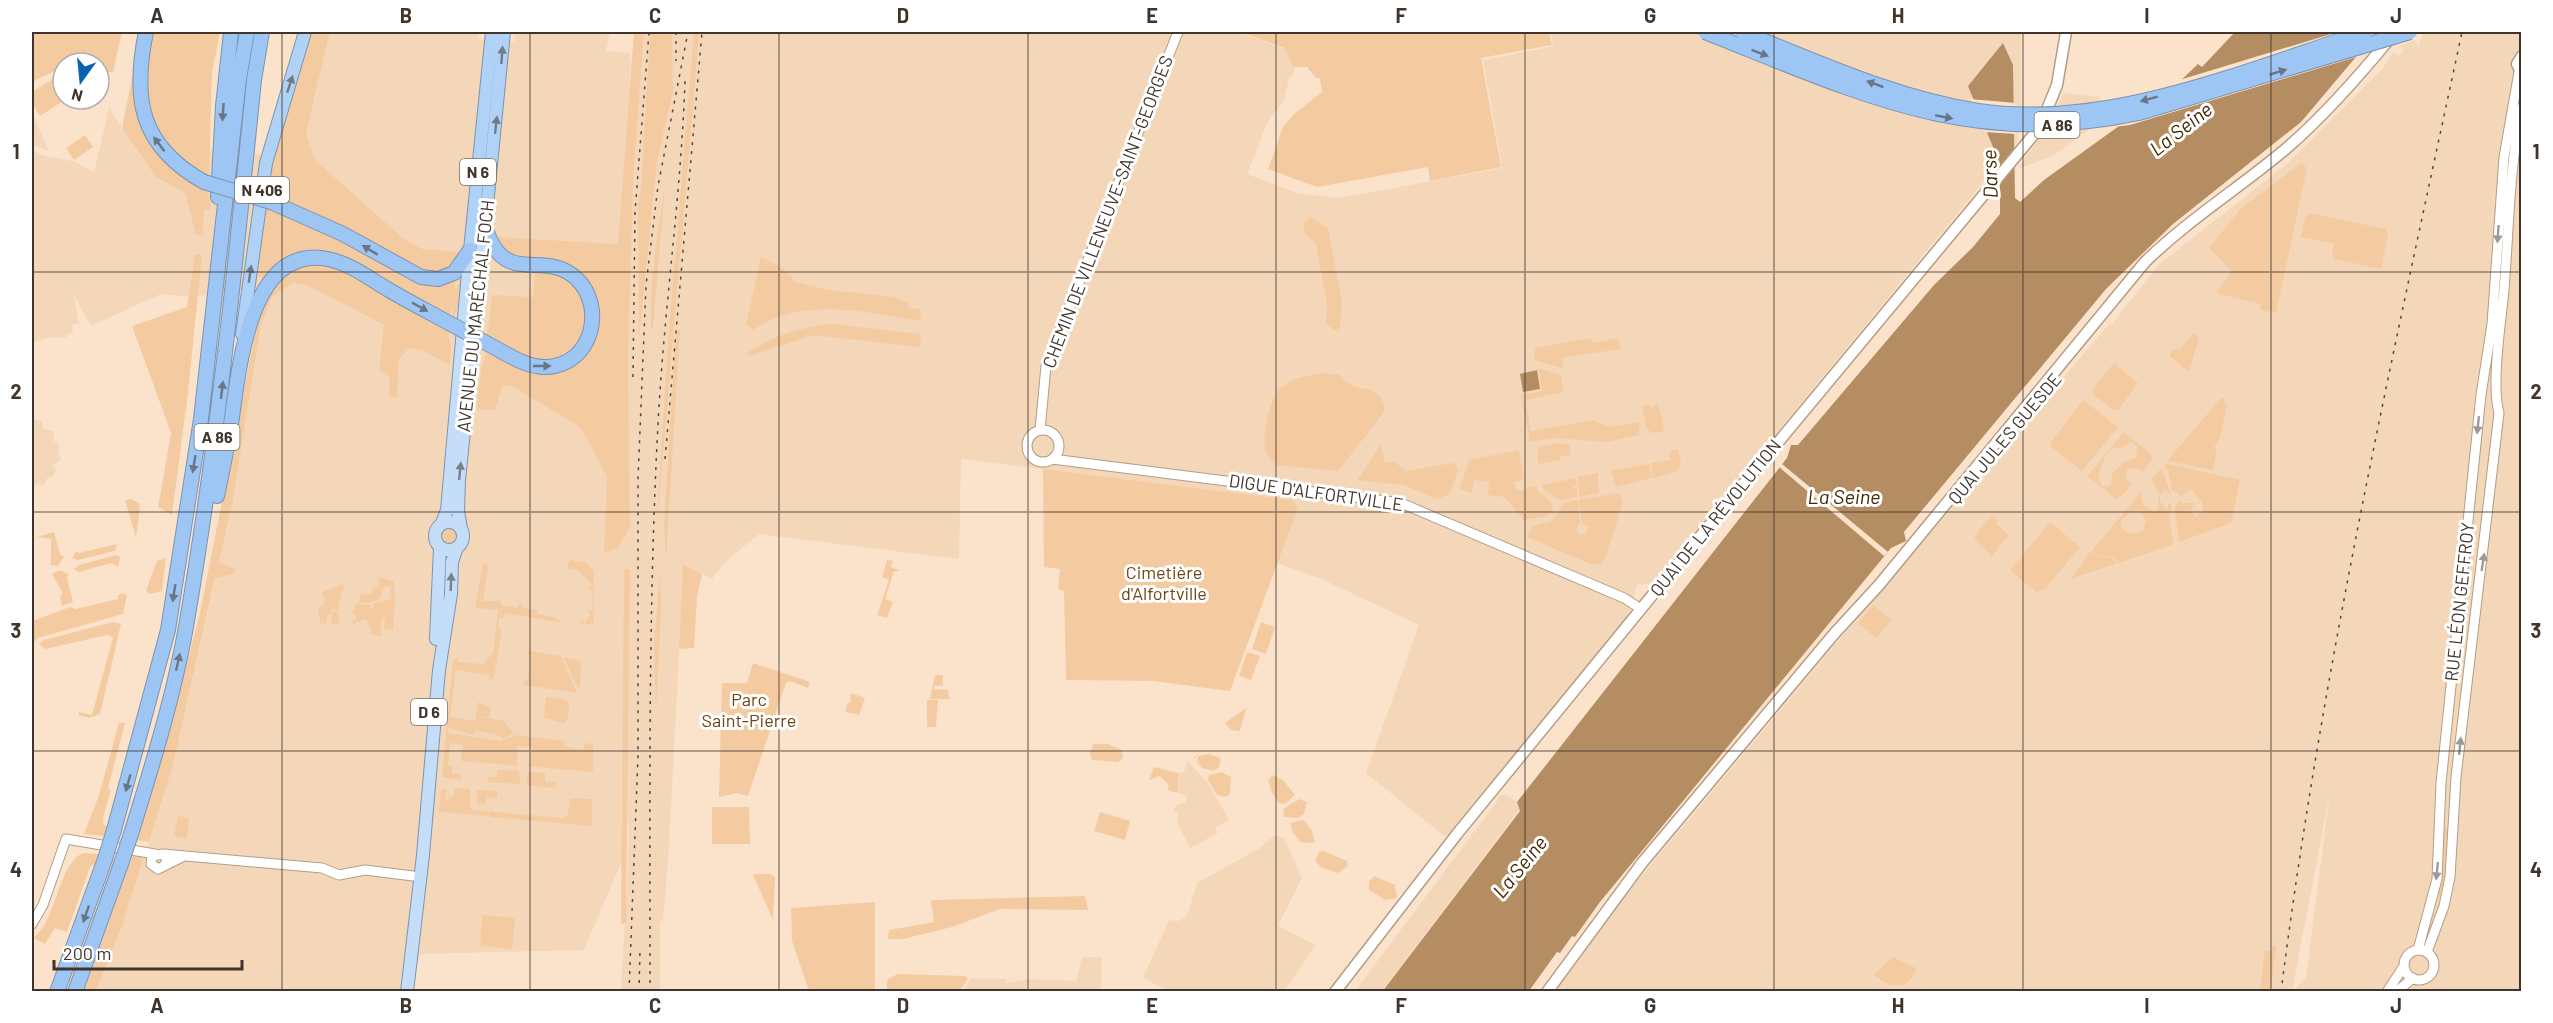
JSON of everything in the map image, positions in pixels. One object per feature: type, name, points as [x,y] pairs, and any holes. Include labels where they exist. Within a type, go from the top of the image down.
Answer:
[{"type":"highway","points":[[146,32],[138,76],[138,93],[144,118],[152,135],[171,160],[204,182],[271,202],[343,234],[421,278],[438,279],[454,273],[470,250]]},
{"type":"highway","points":[[225,32],[224,40],[228,54]]},
{"type":"highway","name":"N 406","points":[[218,281],[218,180],[231,32]]},
{"type":"highway","name":"A 86","points":[[57,992],[114,830],[168,630],[201,419],[239,79],[247,32]]},
{"type":"highway","name":"A 86","points":[[75,992],[131,834],[166,710],[189,614],[216,441],[262,32]]},
{"type":"highway","name":"N 406","points":[[189,614],[196,601],[226,450],[266,163],[305,32]]},
{"type":"highway","name":"AVENUE DU MARÉCHAL FOCH","points":[[470,250],[492,32]]},
{"type":"highway","name":"AVENUE DU MARÉCHAL FOCH","points":[[485,226],[504,32]]},
{"type":"highway","name":"A 86","points":[[1706,32],[1902,107],[1975,122],[2031,126],[2106,120],[2139,114],[2410,32]]},
{"type":"highway","name":"A 86","points":[[1742,32],[1875,85],[1912,96],[1976,110],[2031,114],[2067,112],[2141,101],[2365,32]]},
{"type":"highway","points":[[246,164],[253,150],[266,62]]},
{"type":"highway","points":[[240,353],[246,342],[257,304],[270,281],[286,266],[311,259],[340,262],[532,366],[561,364],[583,348],[590,333],[593,319],[592,304],[586,290],[575,278],[554,268],[517,264],[504,258],[493,248],[485,226]]},
{"type":"main road","name":"QUAI DE LA RÉVOLUTION","points":[[1330,992],[1337,987],[1417,882],[1447,849],[1895,299],[2040,127],[2057,85],[2066,32]]},
{"type":"main road","name":"QUAI JULES GUESDE","points":[[1547,992],[1656,847],[1840,627],[1873,592],[2145,262],[2176,232],[2295,140],[2338,98],[2396,32]]},
{"type":"main road","name":"QUAI JULES GUESDE","points":[[1635,876],[1645,869],[1712,791],[1835,640],[1885,584],[2138,281],[2185,233],[2300,143],[2374,68],[2405,32]]},
{"type":"main road","points":[[2520,73],[2517,64],[2522,56]]},
{"type":"main road","name":"AVENUE DU MARÉCHAL FOCH","points":[[442,524],[447,510],[474,279],[485,226]]},
{"type":"main road","name":"AVENUE DU MARÉCHAL FOCH","points":[[461,529],[458,511],[459,480],[474,279],[470,250]]},
{"type":"main road","points":[[455,523],[461,529],[462,541],[457,548],[449,550],[440,547],[436,541],[435,533],[442,524],[455,523]]},
{"type":"main road","name":"D 6","points":[[406,992],[405,970],[417,877],[435,656],[440,547]]},
{"type":"main road","name":"D 6","points":[[417,877],[423,855],[439,670],[451,594],[452,562],[457,548]]},
{"type":"street","name":"CHEMIN DE VILLENEUVE-SAINT-GEORGES","points":[[1040,430],[1046,366],[1178,32]]},
{"type":"street","name":"RUE LÉON GEFFROY","points":[[2422,951],[2437,879],[2440,810],[2481,396],[2492,324],[2504,158],[2520,73]]},
{"type":"street","name":"RUE LÉON GEFFROY","points":[[2422,951],[2444,906],[2450,877],[2454,808],[2488,526],[2499,413],[2497,399],[2512,164],[2522,107]]},
{"type":"street","points":[[2481,396],[2491,388],[2497,399]]},
{"type":"street","points":[[1059,446],[1052,459],[1036,461],[1028,454],[1029,438],[1040,430],[1053,434],[1059,446],[1078,463]]},
{"type":"street","name":"DIGUE D'ALFORTVILLE","points":[[1052,459],[1401,502],[1624,598],[1641,609]]},
{"type":"street","points":[[2440,810],[2448,817],[2454,808]]},
{"type":"street","points":[[32,924],[43,905],[66,839],[138,849],[166,859],[165,865]]},
{"type":"street","points":[[156,856],[157,868],[184,856]]},
{"type":"street","points":[[156,856],[184,856],[322,868],[339,875],[365,870],[417,877]]},
{"type":"street","points":[[2387,992],[2404,966],[2407,956],[2422,951],[2433,961],[2432,971],[2425,978],[2413,978],[2396,992]]},
{"type":"street","points":[[2404,966],[2413,978]]},
{"type":"shaded area","points":[[330,32],[479,32],[478,39],[514,42],[515,32],[610,32],[606,51],[630,53],[631,128],[631,69],[635,32],[1246,32],[1245,34],[1284,49],[1295,71],[1289,79],[1284,100],[1268,121],[1247,174],[1297,193],[1339,198],[1502,168],[1483,60],[1553,46],[1551,32],[2021,32],[2021,121],[2017,141],[1653,583],[1637,585],[1627,618],[1449,835],[1444,836],[1366,773],[1419,625],[1319,578],[1277,563],[1298,508],[1292,500],[961,459],[959,559],[759,534],[724,563],[712,579],[684,564],[668,862],[663,921],[660,922],[660,991],[621,991],[628,860],[628,811],[625,854],[584,950],[421,954],[407,991],[96,991],[123,924],[173,765],[232,506],[267,287],[191,297],[161,294],[91,326],[73,294],[79,323],[72,325],[73,332],[67,334],[66,338],[53,337],[32,342],[32,150],[42,155],[76,162],[94,173],[108,111],[111,111],[156,177],[185,192],[188,147],[315,160],[306,133]]},
{"type":"shaded area","points":[[2423,32],[2521,32],[2521,991],[2293,991],[2306,977],[2330,792],[2292,991],[1549,992],[1577,953],[1834,646],[2109,324],[2112,324],[2158,265],[2288,163],[2383,68],[2394,52],[2399,56],[2404,50],[2399,46],[2415,40],[2418,48]]},
{"type":"shaded area","points":[[2063,93],[2099,97],[2110,114],[2053,156],[2020,168],[2052,120]]},
{"type":"shaded area","points":[[32,113],[49,151],[32,145]]},
{"type":"shaded area","points":[[37,419],[42,422],[44,429],[54,431],[54,441],[60,445],[58,452],[61,457],[59,462],[52,464],[56,469],[54,476],[47,478],[44,485],[36,484],[32,489],[32,421]]},
{"type":"shaded area","points":[[1188,761],[1210,786],[1229,820],[1215,828],[1218,833],[1190,848],[1177,822],[1179,816],[1174,810],[1177,805],[1185,803],[1187,796],[1178,793],[1178,773],[1184,772]]},
{"type":"shaded area","points":[[1505,794],[1517,802],[1519,810],[1382,991],[1355,991],[1498,800],[1497,797]]},
{"type":"shaded area","points":[[1275,835],[1284,838],[1302,878],[1278,926],[1316,945],[1284,991],[1169,991],[1143,978],[1169,920],[1179,921],[1187,916],[1197,883],[1260,848]]},
{"type":"shaded area","points":[[1082,957],[1102,957],[1101,991],[963,991],[971,978],[1006,979],[1006,983],[1030,979],[1076,981]]},
{"type":"green space","points":[[35,32],[122,32],[113,72],[111,72],[111,51],[51,51],[51,73],[32,82],[32,35]]},
{"type":"green space","points":[[153,32],[220,32],[212,73],[209,177],[173,149],[161,133],[153,116],[147,77]]},
{"type":"green space","points":[[311,32],[330,32],[306,133],[315,160],[404,239],[422,249],[459,252],[458,266],[434,275],[415,270],[267,194],[276,147]]},
{"type":"green space","points":[[634,32],[644,32],[633,181],[628,360],[630,527],[618,548],[604,553],[607,476],[580,427],[510,385],[502,388],[495,410],[476,409],[482,365],[486,353],[520,369],[541,374],[559,371],[574,364],[586,352],[594,337],[599,321],[599,305],[593,289],[582,275],[563,264],[521,256],[501,249],[497,237],[618,244]]},
{"type":"green space","points":[[650,32],[672,32],[673,92],[657,161],[639,339],[638,203],[641,188]]},
{"type":"green space","points":[[694,32],[699,32],[656,536],[668,341]]},
{"type":"green space","points":[[1248,32],[1549,32],[1552,45],[1481,58],[1501,167],[1430,181],[1428,167],[1317,187],[1268,169],[1283,127],[1293,115],[1322,92],[1320,78],[1316,78],[1307,67],[1293,67],[1284,48],[1247,34]]},
{"type":"green space","points":[[135,64],[135,99],[142,119],[170,153],[208,190],[211,209],[204,210],[203,235],[196,235],[185,193],[156,177],[122,128]]},
{"type":"green space","points":[[51,80],[51,109],[40,116],[32,103],[32,92]]},
{"type":"green space","points":[[85,135],[93,147],[74,160],[66,148]]},
{"type":"green space","points":[[2301,163],[2307,168],[2276,313],[2260,310],[2261,304],[2219,294],[2217,291],[2231,270],[2209,248],[2241,208]]},
{"type":"green space","points":[[665,185],[653,328],[651,327],[651,309],[653,274]]},
{"type":"green space","points":[[266,206],[348,241],[418,283],[435,286],[455,278],[455,291],[462,275],[460,301],[453,319],[453,309],[446,318],[364,270],[301,255],[284,261],[263,278],[256,276]]},
{"type":"green space","points":[[2310,213],[2386,229],[2388,235],[2381,269],[2334,259],[2332,255],[2334,244],[2301,237],[2305,217]]},
{"type":"green space","points":[[1310,217],[1328,228],[1342,302],[1340,327],[1336,331],[1326,324],[1327,305],[1316,244],[1304,232],[1304,223]]},
{"type":"green space","points":[[195,254],[202,255],[188,393],[172,515],[158,507],[171,433],[132,326],[187,307]]},
{"type":"green space","points":[[761,257],[783,268],[796,282],[830,290],[893,297],[909,303],[908,308],[921,309],[920,321],[856,311],[813,310],[773,319],[753,330],[746,325]]},
{"type":"green space","points":[[328,265],[349,273],[448,332],[451,346],[450,365],[422,350],[409,348],[399,359],[397,397],[389,397],[390,378],[379,370],[384,325],[307,285],[292,283],[272,297],[261,325],[232,506],[219,562],[235,569],[234,574],[215,578],[173,765],[149,842],[136,840],[175,711],[201,608],[258,318],[268,287],[293,266]]},
{"type":"green space","points":[[535,271],[562,276],[579,288],[586,301],[587,315],[584,329],[577,342],[566,352],[552,359],[536,361],[517,355],[487,335],[492,295],[533,297]]},
{"type":"green space","points":[[832,324],[921,334],[920,347],[814,335],[749,356],[746,353],[787,333]]},
{"type":"green space","points":[[676,329],[680,330],[666,558],[664,524]]},
{"type":"green space","points":[[2193,333],[2199,338],[2189,372],[2169,356],[2174,349],[2180,349]]},
{"type":"green space","points":[[1591,338],[1593,343],[1618,338],[1621,349],[1562,358],[1564,369],[1534,360],[1535,348]]},
{"type":"green space","points":[[2114,363],[2138,383],[2119,409],[2113,410],[2093,394],[2093,388]]},
{"type":"green space","points":[[1538,368],[1561,375],[1564,392],[1525,400],[1531,431],[1593,420],[1610,427],[1639,422],[1639,435],[1606,442],[1554,438],[1530,442],[1521,395],[1542,391]]},
{"type":"green space","points":[[1322,373],[1340,375],[1354,386],[1378,394],[1385,411],[1338,471],[1276,465],[1267,454],[1264,443],[1273,399],[1282,387],[1291,381]]},
{"type":"green space","points":[[2221,398],[2225,399],[2224,403],[2227,404],[2220,438],[2214,448],[2217,452],[2213,470],[2167,461]]},
{"type":"green space","points":[[2083,400],[2118,427],[2082,471],[2051,447],[2051,442]]},
{"type":"green space","points":[[1658,403],[1664,428],[1662,432],[1652,433],[1647,429],[1642,406],[1649,404],[1651,409]]},
{"type":"green space","points":[[2124,432],[2151,454],[2152,460],[2142,472],[2134,468],[2127,470],[2126,477],[2131,484],[2124,494],[2116,499],[2087,476]],"holes":[[[2132,442],[2137,446],[2136,458],[2123,462],[2112,474],[2111,485],[2102,486],[2098,478],[2105,456],[2113,447],[2119,449]]]},
{"type":"green space","points":[[1556,443],[1569,444],[1571,455],[1560,457],[1560,460],[1538,464],[1538,447]]},
{"type":"green space","points":[[1381,445],[1385,462],[1395,462],[1406,471],[1456,464],[1458,471],[1450,494],[1437,499],[1404,485],[1357,480]]},
{"type":"green space","points":[[1678,449],[1681,463],[1677,472],[1653,478],[1651,463],[1671,460],[1670,451]]},
{"type":"green space","points":[[1519,450],[1524,480],[1514,482],[1516,489],[1526,491],[1526,488],[1536,486],[1539,492],[1552,503],[1553,511],[1548,516],[1524,520],[1504,497],[1488,495],[1489,482],[1474,480],[1472,493],[1460,489],[1469,460]]},
{"type":"green space","points":[[1649,464],[1652,478],[1616,487],[1611,471]]},
{"type":"green space","points":[[2168,464],[2240,480],[2231,523],[2179,542],[2174,508],[2180,501],[2194,503],[2191,511],[2196,517],[2202,511],[2203,504],[2192,489],[2181,496],[2172,490],[2168,471],[2163,465]]},
{"type":"green space","points":[[2162,467],[2171,495],[2165,490],[2160,496],[2160,501],[2165,508],[2168,508],[2168,503],[2172,506],[2169,519],[2174,544],[2119,563],[2112,557],[2090,553],[2141,492],[2143,504],[2154,511],[2158,509],[2159,494],[2151,480]],"holes":[[[2140,511],[2146,521],[2143,530],[2137,533],[2128,533],[2121,527],[2121,520],[2131,512]]]},
{"type":"green space","name":"Cimetière d'Alfortville","points":[[1043,469],[1292,500],[1298,508],[1230,691],[1153,681],[1066,680],[1064,591],[1058,589],[1060,569],[1044,567]]},
{"type":"green space","points":[[1598,473],[1599,493],[1579,497],[1578,477]]},
{"type":"green space","points":[[1576,478],[1577,487],[1573,485],[1574,489],[1577,489],[1577,497],[1560,500],[1544,490],[1542,485]]},
{"type":"green space","points":[[1617,493],[1621,496],[1623,503],[1605,559],[1601,564],[1590,564],[1527,537],[1532,526],[1552,521],[1564,503],[1578,500],[1580,523],[1576,529],[1579,534],[1585,534],[1588,527],[1582,523],[1579,500]]},
{"type":"green space","points":[[131,499],[139,503],[140,507],[136,538],[125,500]]},
{"type":"green space","points":[[1992,515],[1998,521],[1996,524],[2009,535],[1992,556],[1974,536]]},
{"type":"green space","points":[[2050,522],[2080,547],[2045,589],[2036,592],[2011,569]]},
{"type":"green space","points":[[449,527],[455,530],[458,536],[455,542],[449,545],[443,542],[440,536],[443,530]]},
{"type":"green space","points":[[54,532],[60,554],[64,557],[58,566],[51,565],[51,539],[37,537]]},
{"type":"green space","points":[[117,544],[115,551],[78,560],[72,558],[76,551],[79,553]]},
{"type":"green space","points":[[2089,553],[2111,558],[2118,563],[2071,579]]},
{"type":"green space","points":[[116,555],[120,557],[118,567],[112,563],[79,572],[74,569],[79,565]]},
{"type":"green space","points":[[166,558],[162,591],[149,594],[146,590],[157,561]]},
{"type":"green space","points":[[570,560],[587,563],[594,571],[594,625],[580,623],[581,620],[585,623],[590,615],[588,609],[593,611],[593,590],[588,587],[593,585],[576,569],[571,570],[567,567]]},
{"type":"green space","points":[[887,560],[893,561],[891,567],[900,571],[894,571],[885,599],[893,602],[887,618],[877,615],[889,580],[882,577]]},
{"type":"green space","points":[[483,563],[489,565],[483,601],[500,601],[502,605],[518,608],[519,604],[523,605],[523,608],[537,610],[538,614],[557,618],[562,623],[505,613],[504,618],[500,618],[498,628],[502,629],[494,678],[489,680],[490,675],[456,670],[450,717],[475,721],[478,702],[491,708],[489,717],[478,716],[504,721],[514,734],[501,739],[501,736],[476,730],[474,735],[449,728],[448,733],[501,741],[515,735],[565,741],[564,746],[583,750],[585,743],[593,744],[593,772],[525,766],[531,765],[532,747],[518,746],[517,764],[522,766],[461,761],[463,745],[450,743],[448,765],[452,766],[452,773],[461,774],[461,780],[442,777],[453,660],[458,658],[458,662],[483,664],[493,653],[498,610],[475,608]]},
{"type":"green space","points":[[683,564],[702,574],[697,597],[694,648],[679,649]]},
{"type":"green space","points":[[660,568],[661,613],[656,710],[654,648]]},
{"type":"green space","points":[[624,569],[630,569],[626,923],[621,924]]},
{"type":"green space","points":[[59,570],[69,574],[67,578],[73,602],[62,606],[60,596],[63,594],[52,574]]},
{"type":"green space","points":[[379,577],[394,582],[395,599],[389,599],[391,587],[384,586],[380,599],[369,603],[359,602],[360,595],[372,593],[373,587],[378,587]]},
{"type":"green space","points":[[344,584],[338,610],[331,609],[331,612],[338,612],[340,625],[331,624],[332,614],[327,614],[327,624],[320,623],[318,608],[324,604],[325,597],[321,596],[323,592]]},
{"type":"green space","points":[[123,593],[127,595],[123,614],[38,638],[32,644],[32,621],[70,607],[76,609],[118,599],[118,595]]},
{"type":"green space","points":[[384,600],[395,601],[393,630],[384,629],[385,620],[381,619],[381,636],[372,635],[366,619],[355,623],[354,627],[352,621],[356,620],[356,615],[352,614],[356,604],[370,605],[371,609],[374,607],[373,604],[381,601],[382,603]]},
{"type":"green space","points":[[1873,605],[1892,620],[1876,638],[1858,623]]},
{"type":"green space","points":[[113,622],[121,624],[100,714],[89,718],[79,715],[79,712],[92,715],[113,637],[107,635],[45,649],[39,644],[44,640]]},
{"type":"green space","points":[[1261,622],[1275,627],[1266,654],[1252,649]]},
{"type":"green space","points":[[530,651],[561,656],[577,693],[524,685],[522,680],[527,681],[531,656],[526,654]]},
{"type":"green space","points":[[1247,652],[1260,656],[1251,680],[1239,676]]},
{"type":"green space","points":[[563,657],[581,661],[580,690],[578,688]]},
{"type":"green space","name":"Parc Saint-Pierre","points":[[753,663],[810,682],[808,688],[790,681],[786,683],[748,796],[737,793],[719,797],[722,683],[747,683]]},
{"type":"green space","points":[[935,675],[943,675],[943,686],[934,686],[934,689],[948,690],[949,699],[930,699]]},
{"type":"green space","points":[[850,695],[865,698],[859,715],[845,712],[848,702],[851,703]]},
{"type":"green space","points":[[546,697],[563,699],[569,703],[568,718],[564,723],[544,718]]},
{"type":"green space","points":[[927,700],[938,700],[936,727],[927,727]]},
{"type":"green space","points":[[1246,708],[1240,731],[1231,730],[1225,723]]},
{"type":"green space","points":[[119,723],[125,723],[108,788],[111,790],[103,818],[104,825],[107,826],[104,836],[84,834],[99,795]]},
{"type":"green space","points":[[1093,744],[1108,744],[1122,750],[1123,758],[1118,762],[1092,760],[1090,754]]},
{"type":"green space","points":[[1200,752],[1194,759],[1202,765],[1197,760],[1198,756],[1209,754],[1220,758],[1220,765],[1218,765],[1220,767],[1213,771],[1202,768],[1193,758]]},
{"type":"green space","points":[[1154,767],[1178,773],[1178,793],[1167,790],[1169,785],[1160,776],[1149,780]]},
{"type":"green space","points":[[497,770],[519,771],[520,784],[487,782],[488,777],[497,777]]},
{"type":"green space","points":[[528,772],[545,773],[545,781],[556,782],[555,788],[526,785]]},
{"type":"green space","points":[[1221,772],[1231,777],[1230,794],[1225,797],[1217,795],[1208,780],[1209,775]]},
{"type":"green space","points":[[1273,775],[1283,780],[1295,795],[1285,804],[1279,803],[1272,793],[1268,780]]},
{"type":"green space","points":[[446,788],[445,800],[449,801],[449,797],[453,797],[455,788],[470,789],[470,806],[473,810],[562,818],[568,815],[570,798],[592,799],[592,826],[490,817],[488,812],[487,816],[439,812],[441,790]]},
{"type":"green space","points":[[477,790],[498,791],[497,798],[487,797],[486,805],[477,804]]},
{"type":"green space","points":[[1299,799],[1307,802],[1304,814],[1298,818],[1284,817],[1283,809]]},
{"type":"green space","points":[[712,807],[749,807],[750,844],[712,844]]},
{"type":"green space","points":[[1100,812],[1130,821],[1125,840],[1094,831]]},
{"type":"green space","points":[[178,816],[189,818],[187,839],[174,836]]},
{"type":"green space","points":[[1304,820],[1312,831],[1315,843],[1300,842],[1293,832],[1290,823]]},
{"type":"green space","points":[[2444,828],[2449,828],[2442,902],[2438,895]]},
{"type":"green space","points":[[1324,851],[1347,861],[1348,866],[1338,873],[1322,868],[1315,861],[1319,852]]},
{"type":"green space","points":[[82,853],[98,854],[95,864],[90,867],[67,932],[55,928],[45,944],[34,938],[48,917],[67,870],[73,860]]},
{"type":"green space","points":[[133,855],[144,857],[123,924],[96,991],[84,991]]},
{"type":"green space","points":[[770,874],[775,877],[773,920],[753,875]]},
{"type":"green space","points":[[1374,876],[1395,885],[1397,898],[1385,900],[1369,890],[1369,882]]},
{"type":"green space","points":[[1085,896],[1088,910],[1000,909],[952,927],[903,939],[888,939],[889,930],[934,922],[931,900]]},
{"type":"green space","points":[[875,902],[875,991],[809,991],[792,941],[791,908]]},
{"type":"green space","points":[[482,915],[515,918],[512,949],[480,946]]},
{"type":"green space","points":[[2273,945],[2276,946],[2271,991],[2260,991],[2265,950],[2270,951]]},
{"type":"green space","points":[[1893,957],[1916,968],[1909,981],[1904,984],[1885,982],[1874,974]]},
{"type":"green space","points":[[897,974],[965,976],[968,978],[960,991],[887,991],[887,980]]},
{"type":"water","name":"La Seine","points":[[2235,32],[2377,32],[2301,122],[2173,224],[2106,289],[1904,532],[1906,541],[1891,548],[1600,902],[1575,937],[1572,936],[1560,953],[1557,952],[1529,991],[1382,992],[1520,811],[1517,802],[1787,458],[1791,445],[1798,445],[1934,285],[1973,247],[2000,214],[2000,164],[1968,86],[2003,43],[2013,65],[2015,198],[2020,202],[2044,180],[2176,85],[2198,64],[2202,67]]},
{"type":"water","points":[[1537,370],[1540,389],[1523,392],[1520,374]]},
{"type":"pier","points":[[2338,32],[2380,32],[2363,55],[2130,125],[2113,127],[2176,81]]},
{"type":"pier","points":[[1970,99],[2016,103],[2016,134],[1984,132]]},
{"type":"pier","points":[[1782,464],[1888,552],[1884,556],[1779,467]]},
{"type":"railway","points":[[633,377],[635,212],[649,32]]},
{"type":"railway","points":[[676,32],[676,61]]},
{"type":"railway","points":[[629,992],[638,756],[638,478],[646,285],[658,186],[688,32]]},
{"type":"railway","points":[[665,459],[702,32]]},
{"type":"railway","points":[[2281,992],[2317,750],[2338,630],[2361,510],[2462,32]]},
{"type":"railway","points":[[650,992],[650,708],[655,495],[661,381],[680,167],[685,81]]},
{"type":"railway","points":[[639,992],[640,949]]},
{"type":"water label","name":"Darse","points":[[1990,174]]}]
